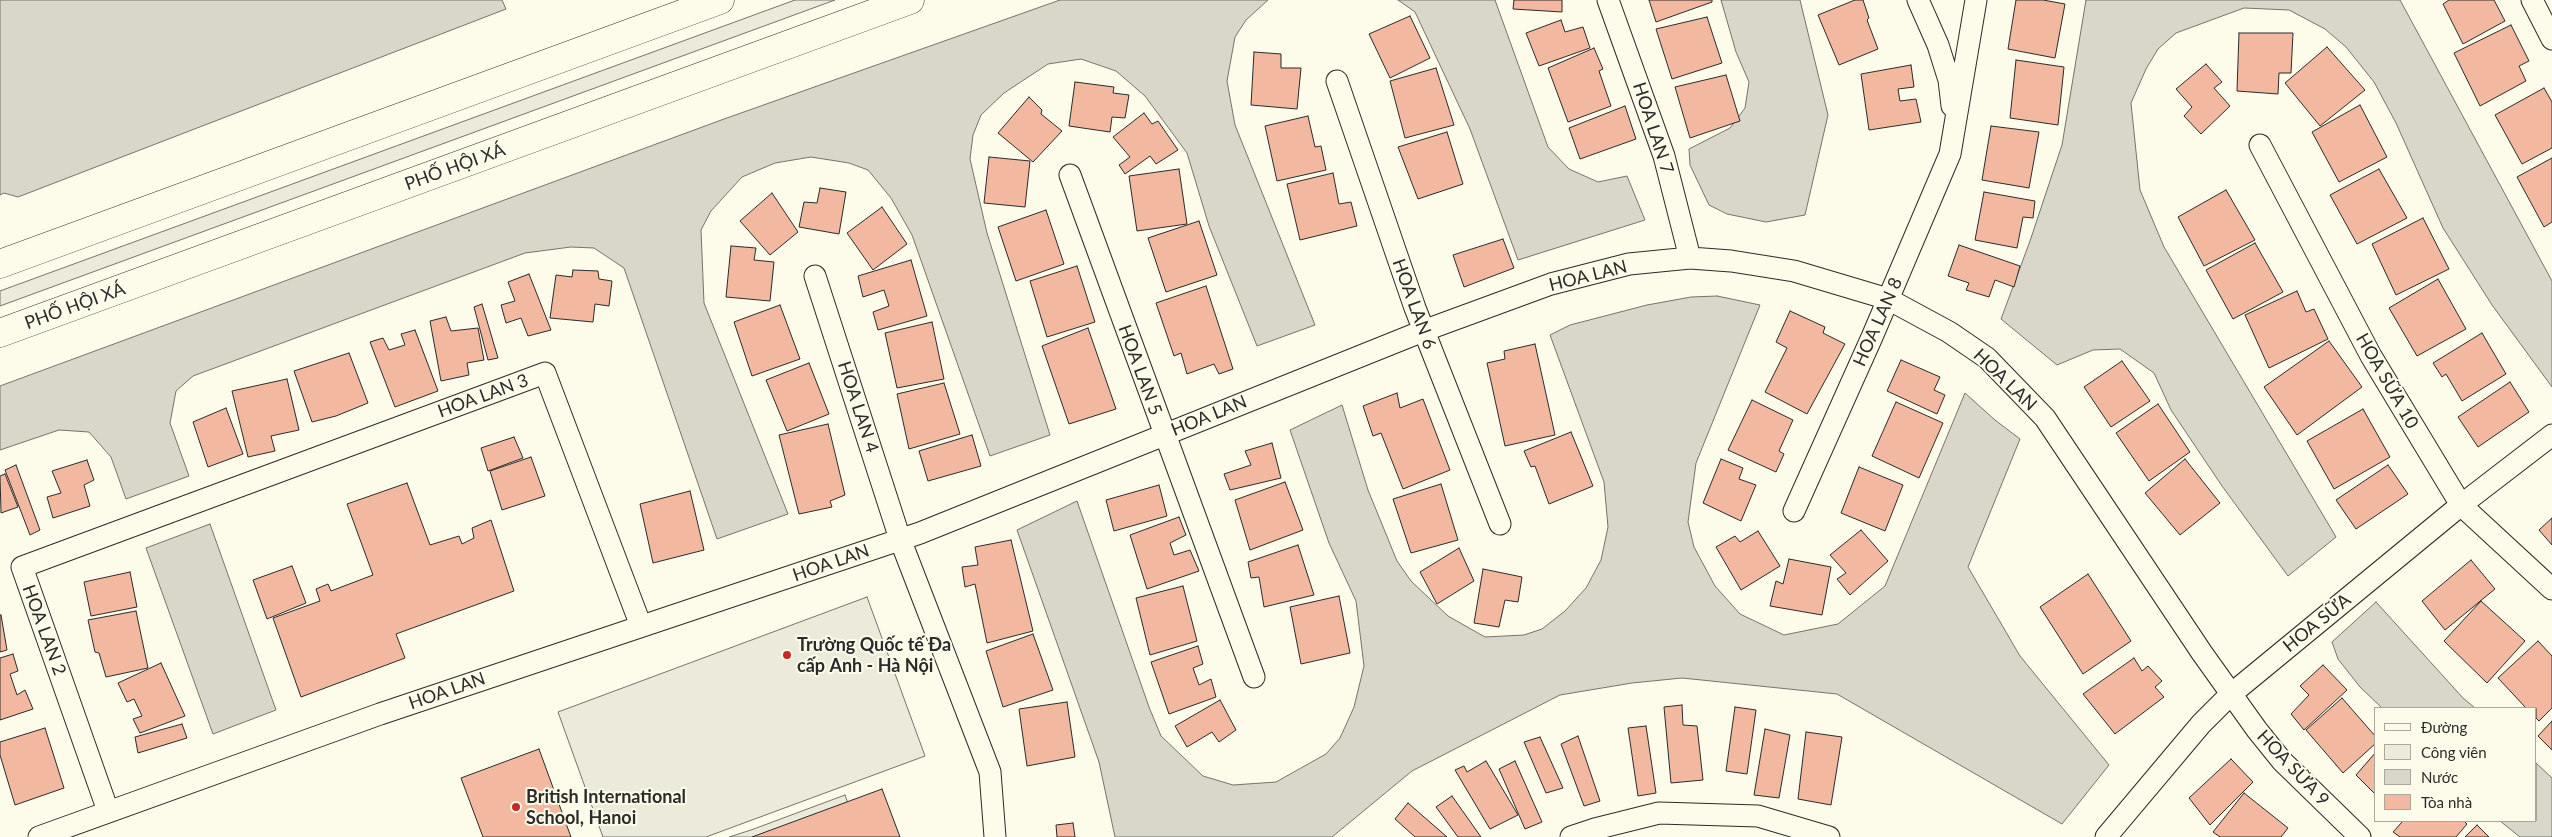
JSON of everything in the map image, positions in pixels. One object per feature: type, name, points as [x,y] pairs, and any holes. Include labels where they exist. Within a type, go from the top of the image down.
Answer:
[{"type":"main road","points":[[0,264],[720,0]]},
{"type":"main road","name":"PHỐ HỘI XÁ","points":[[0,333],[910,0]]},
{"type":"street","name":"HOA LAN 7","points":[[1608,0],[1664,156],[1690,258]]},
{"type":"street","name":"HOA LAN 8","points":[[1918,0],[1938,46],[1949,80],[1955,131]]},
{"type":"street","name":"HOA LAN 8","points":[[1794,511],[1950,154],[1976,0]]},
{"type":"street","points":[[2532,0],[2552,39]]},
{"type":"street","name":"HOA LAN 6","points":[[1337,81],[1423,330],[1500,524]]},
{"type":"street","name":"HOA SỮA 10","points":[[2260,145],[2371,356],[2461,505],[2552,589]]},
{"type":"street","name":"HOA LAN 5","points":[[1070,175],[1254,677]]},
{"type":"street","name":"HOA LAN","points":[[39,837],[380,714],[972,513],[1423,330],[1551,284],[1629,264],[1690,258],[1731,261],[1794,271],[1888,299],[1949,332],[1987,358],[2045,418],[2230,695]]},
{"type":"street","name":"HOA LAN 4","points":[[815,276],[900,539],[990,772],[995,837]]},
{"type":"street","name":"HOA LAN 3","points":[[167,512],[545,373],[640,626]]},
{"type":"street","name":"HOA SỮA","points":[[2106,837],[2202,724],[2230,695],[2461,505],[2552,435]]},
{"type":"street","name":"HOA LAN 2","points":[[108,811],[22,567],[167,512]]},
{"type":"street","name":"HOA SỮA 9","points":[[2230,695],[2282,761],[2360,837]]},
{"type":"street","points":[[1572,837],[1595,828],[1659,813],[1758,816],[1829,837]]},
{"type":"green space","points":[[795,0],[835,0],[0,306],[0,291]]},
{"type":"green space","points":[[867,597],[925,756],[706,837],[603,837],[558,712]]},
{"type":"green space","points":[[845,795],[860,837],[729,837],[751,830]]},
{"type":"water","points":[[0,0],[502,0],[506,9],[18,197],[4,193],[0,195]]},
{"type":"water","points":[[1060,0],[1268,0],[1246,20],[1235,37],[1227,81],[1235,125],[1315,325],[1257,346],[1209,226],[1187,153],[1145,96],[1116,71],[1081,59],[1048,64],[1004,93],[981,115],[973,135],[970,159],[987,233],[1050,435],[990,456],[912,235],[891,198],[868,170],[849,163],[811,157],[775,163],[742,177],[711,211],[701,230],[704,303],[788,514],[717,539],[624,268],[594,248],[571,247],[525,253],[193,376],[176,391],[170,423],[189,476],[126,499],[111,457],[89,432],[59,430],[0,450],[0,386],[724,119]]},
{"type":"water","points":[[1398,0],[1495,0],[1548,147],[1569,169],[1598,182],[1627,176],[1645,220],[1518,260],[1470,129],[1415,12]]},
{"type":"water","points":[[1721,0],[1800,0],[1828,115],[1805,215],[1766,222],[1727,214],[1709,205],[1690,165],[1689,149],[1730,128],[1745,108],[1749,82],[1736,52]]},
{"type":"water","points":[[2086,0],[2400,0],[2552,281],[2552,387],[2492,305],[2443,228],[2396,123],[2374,82],[2346,47],[2325,29],[2289,10],[2244,8],[2176,33],[2158,49],[2146,69],[2131,103],[2140,190],[2164,247],[2336,537],[2288,576],[2222,486],[2171,410],[2154,373],[2120,349],[2093,350],[2057,365],[2001,319],[2030,241],[2062,145]]},
{"type":"water","points":[[1717,296],[1760,305],[1696,463],[1688,522],[1694,547],[1715,586],[1740,614],[1784,635],[1838,624],[1885,586],[1965,393],[2020,439],[1968,567],[2020,656],[2109,765],[2062,824],[1837,694],[1682,678],[1632,683],[1560,695],[1412,771],[1332,837],[1115,837],[1099,762],[1017,530],[1077,501],[1149,707],[1161,736],[1203,776],[1233,785],[1276,782],[1326,754],[1340,738],[1354,707],[1364,666],[1356,601],[1329,543],[1290,430],[1342,405],[1368,490],[1397,561],[1411,581],[1448,616],[1485,637],[1524,635],[1542,629],[1565,611],[1586,588],[1601,560],[1608,527],[1604,482],[1550,335],[1570,325],[1647,305],[1691,297]]},
{"type":"water","points":[[210,524],[276,710],[213,734],[146,548]]},
{"type":"water","points":[[2376,602],[2463,698],[2474,707],[2381,707],[2360,687],[2338,659],[2332,642]]},
{"type":"water","points":[[2537,764],[2552,778],[2552,837],[2520,837],[2501,822],[2537,822]]},
{"type":"building","points":[[1514,0],[1562,0],[1562,12],[1513,9]]},
{"type":"building","points":[[1649,0],[1712,0],[1712,2],[1656,22]]},
{"type":"building","points":[[1855,0],[1863,0],[1869,18],[1867,20],[1878,49],[1839,65],[1818,15]]},
{"type":"building","points":[[2016,0],[2043,0],[2065,4],[2055,58],[2008,49]]},
{"type":"building","points":[[2449,0],[2494,0],[2505,21],[2463,44],[2443,4]]},
{"type":"building","points":[[1410,16],[1430,58],[1390,78],[1369,34]]},
{"type":"building","points":[[1707,17],[1722,63],[1672,79],[1656,29]]},
{"type":"building","points":[[1561,20],[1565,32],[1583,27],[1590,48],[1539,66],[1526,33]]},
{"type":"building","points":[[2511,25],[2529,61],[2519,66],[2526,81],[2480,106],[2454,53]]},
{"type":"building","points":[[2239,33],[2293,33],[2291,73],[2279,73],[2278,94],[2237,91]]},
{"type":"building","points":[[2327,47],[2365,90],[2320,126],[2285,83]]},
{"type":"building","points":[[1594,48],[1603,69],[1599,71],[1611,106],[1568,122],[1548,68]]},
{"type":"building","points":[[1254,52],[1281,54],[1281,68],[1301,68],[1297,109],[1251,105]]},
{"type":"building","points":[[2016,60],[2064,67],[2058,125],[2010,118]]},
{"type":"building","points":[[2206,64],[2222,82],[2214,88],[2230,106],[2201,134],[2184,116],[2192,107],[2176,89]]},
{"type":"building","points":[[1911,65],[1914,87],[1898,89],[1900,101],[1916,99],[1921,122],[1869,130],[1861,74]]},
{"type":"building","points":[[1436,68],[1454,125],[1405,138],[1390,81]]},
{"type":"building","points":[[1726,75],[1740,121],[1690,138],[1675,87]]},
{"type":"building","points":[[1075,82],[1114,87],[1113,93],[1129,95],[1125,118],[1112,117],[1110,132],[1069,126]]},
{"type":"building","points":[[2544,88],[2552,102],[2552,148],[2522,164],[2495,115]]},
{"type":"building","points":[[1029,97],[1042,110],[1041,114],[1062,131],[1033,162],[998,133]]},
{"type":"building","points":[[2360,105],[2387,157],[2339,182],[2312,132]]},
{"type":"building","points":[[1625,106],[1636,139],[1580,159],[1569,128]]},
{"type":"building","points":[[1144,113],[1152,124],[1158,121],[1178,150],[1156,164],[1150,156],[1125,174],[1119,165],[1130,157],[1113,137]]},
{"type":"building","points":[[1308,116],[1315,147],[1321,146],[1326,170],[1277,181],[1265,126]]},
{"type":"building","points":[[1991,126],[2039,132],[2029,188],[1982,180]]},
{"type":"building","points":[[1447,132],[1463,184],[1418,199],[1398,147]]},
{"type":"building","points":[[989,157],[1030,161],[1025,207],[984,203]]},
{"type":"building","points":[[2552,158],[2552,222],[2544,227],[2517,177]]},
{"type":"building","points":[[1179,169],[1187,224],[1137,231],[1129,176]]},
{"type":"building","points":[[2379,169],[2407,218],[2357,244],[2330,195]]},
{"type":"building","points":[[1333,173],[1339,204],[1351,202],[1357,226],[1300,240],[1287,184]]},
{"type":"building","points":[[820,188],[846,192],[839,234],[799,227],[804,202],[817,203]]},
{"type":"building","points":[[2226,190],[2255,240],[2204,266],[2178,217]]},
{"type":"building","points":[[1984,192],[2035,201],[2033,218],[2023,217],[2017,248],[1975,240]]},
{"type":"building","points":[[772,193],[798,232],[770,255],[740,221]]},
{"type":"building","points":[[882,207],[907,244],[873,270],[847,233]]},
{"type":"building","points":[[1046,210],[1064,264],[1016,281],[998,227]]},
{"type":"building","points":[[2423,218],[2449,269],[2396,295],[2372,244]]},
{"type":"building","points":[[1199,221],[1217,275],[1166,292],[1148,238]]},
{"type":"building","points":[[1503,239],[1514,268],[1464,287],[1453,255]]},
{"type":"building","points":[[2255,243],[2283,292],[2233,319],[2206,270]]},
{"type":"building","points":[[1959,245],[2020,266],[2014,287],[1995,280],[1989,297],[1966,290],[1969,283],[1948,276]]},
{"type":"building","points":[[731,246],[756,248],[754,260],[774,262],[770,301],[726,297]]},
{"type":"building","points":[[911,260],[927,316],[878,330],[873,312],[889,306],[884,290],[863,297],[858,276]]},
{"type":"building","points":[[1077,266],[1095,322],[1047,337],[1030,281]]},
{"type":"building","points":[[573,270],[598,271],[599,279],[612,281],[609,306],[595,304],[593,322],[550,318],[556,275],[572,277]]},
{"type":"building","points":[[529,274],[551,330],[528,336],[521,318],[506,323],[501,305],[515,301],[508,282]]},
{"type":"building","points":[[2438,279],[2466,329],[2417,356],[2389,308]]},
{"type":"building","points":[[1206,286],[1233,369],[1219,374],[1214,364],[1187,374],[1181,353],[1174,356],[1156,303]]},
{"type":"building","points":[[2297,291],[2306,312],[2314,309],[2328,339],[2269,368],[2245,315]]},
{"type":"building","points":[[482,304],[498,358],[488,360],[474,307]]},
{"type":"building","points":[[780,305],[800,359],[752,376],[734,322]]},
{"type":"building","points":[[1790,311],[1825,327],[1823,333],[1845,344],[1807,414],[1765,392],[1787,348],[1776,342]]},
{"type":"building","points":[[446,317],[451,331],[478,328],[484,360],[467,363],[469,375],[441,381],[430,321]]},
{"type":"building","points":[[932,322],[944,379],[897,388],[885,333]]},
{"type":"building","points":[[1088,328],[1116,409],[1069,424],[1042,346]]},
{"type":"building","points":[[415,330],[438,391],[395,407],[370,342],[383,338],[389,350],[405,345],[401,334]]},
{"type":"building","points":[[2482,333],[2506,374],[2462,401],[2446,374],[2442,377],[2433,363]]},
{"type":"building","points":[[2329,341],[2362,387],[2297,435],[2264,387]]},
{"type":"building","points":[[1535,344],[1555,435],[1505,446],[1487,363],[1505,359],[1504,351]]},
{"type":"building","points":[[349,353],[368,403],[336,416],[312,422],[294,371]]},
{"type":"building","points":[[1901,360],[1940,377],[1934,390],[1945,395],[1937,414],[1887,391]]},
{"type":"building","points":[[2122,361],[2150,401],[2111,427],[2084,387]]},
{"type":"building","points":[[809,363],[829,414],[787,431],[766,380]]},
{"type":"building","points":[[287,379],[299,430],[271,436],[275,451],[248,457],[232,391]]},
{"type":"building","points":[[2510,382],[2529,412],[2478,447],[2458,417]]},
{"type":"building","points":[[944,383],[960,434],[909,449],[897,394]]},
{"type":"building","points":[[1397,393],[1400,408],[1423,399],[1450,470],[1403,489],[1381,433],[1373,436],[1363,406]]},
{"type":"building","points":[[1752,400],[1793,420],[1779,451],[1784,454],[1776,472],[1728,450]]},
{"type":"building","points":[[1896,402],[1943,423],[1919,478],[1872,456]]},
{"type":"building","points":[[2158,404],[2190,452],[2149,481],[2116,433]]},
{"type":"building","points":[[226,408],[243,454],[208,467],[193,422]]},
{"type":"building","points":[[2363,409],[2390,457],[2334,489],[2307,441]]},
{"type":"building","points":[[828,424],[845,495],[830,501],[832,507],[799,514],[779,435]]},
{"type":"building","points":[[1571,432],[1593,486],[1549,504],[1535,466],[1531,467],[1524,451]]},
{"type":"building","points":[[972,435],[981,466],[928,481],[919,451]]},
{"type":"building","points":[[514,437],[523,458],[488,471],[481,448]]},
{"type":"building","points":[[1272,443],[1281,478],[1230,490],[1224,474],[1251,465],[1245,451]]},
{"type":"building","points":[[531,457],[545,496],[502,510],[490,471]]},
{"type":"building","points":[[1721,459],[1743,468],[1739,479],[1756,485],[1741,521],[1703,503]]},
{"type":"building","points":[[2185,459],[2220,503],[2180,535],[2145,493]]},
{"type":"building","points":[[87,460],[94,480],[84,485],[90,506],[53,518],[47,497],[61,493],[52,471]]},
{"type":"building","points":[[16,465],[40,530],[30,535],[5,470]]},
{"type":"building","points":[[2388,465],[2408,494],[2356,529],[2336,500]]},
{"type":"building","points":[[1859,467],[1903,485],[1885,531],[1841,513]]},
{"type":"building","points":[[5,474],[18,507],[1,513],[0,476]]},
{"type":"building","points":[[1285,482],[1303,530],[1250,550],[1235,500]]},
{"type":"building","points":[[407,483],[430,545],[459,536],[462,544],[474,538],[472,528],[491,520],[514,591],[396,634],[405,658],[301,697],[273,618],[320,601],[316,589],[328,584],[331,591],[373,575],[347,504]]},
{"type":"building","points":[[1441,484],[1458,540],[1411,553],[1393,499]]},
{"type":"building","points":[[1159,485],[1167,516],[1114,531],[1106,500]]},
{"type":"building","points":[[690,491],[704,550],[653,563],[640,504]]},
{"type":"building","points":[[1179,517],[1186,535],[1170,543],[1174,555],[1190,550],[1199,571],[1147,589],[1130,535]]},
{"type":"building","points":[[2552,518],[2552,545],[2539,530]]},
{"type":"building","points":[[1861,530],[1888,561],[1850,595],[1837,579],[1846,573],[1830,555]]},
{"type":"building","points":[[1758,531],[1780,566],[1741,590],[1716,547],[1735,536],[1740,542]]},
{"type":"building","points":[[1011,540],[1033,631],[987,643],[975,584],[965,587],[962,567],[978,565],[975,547]]},
{"type":"building","points":[[1298,545],[1314,595],[1264,607],[1259,577],[1251,578],[1248,562]]},
{"type":"building","points":[[1459,548],[1474,581],[1437,604],[1420,572]]},
{"type":"building","points":[[1789,559],[1831,567],[1822,615],[1770,606],[1776,581],[1783,584]]},
{"type":"building","points":[[2471,560],[2495,589],[2445,630],[2422,601]]},
{"type":"building","points":[[292,566],[306,603],[267,619],[253,580]]},
{"type":"building","points":[[1483,569],[1522,577],[1518,602],[1505,600],[1499,627],[1474,623]]},
{"type":"building","points":[[130,572],[137,607],[91,616],[84,582]]},
{"type":"building","points":[[2088,574],[2131,641],[2083,674],[2040,607]]},
{"type":"building","points":[[1183,586],[1197,641],[1150,655],[1136,598]]},
{"type":"building","points":[[1339,596],[1350,653],[1301,664],[1290,607]]},
{"type":"building","points":[[2481,601],[2525,641],[2487,683],[2444,641]]},
{"type":"building","points":[[136,611],[148,668],[106,677],[99,653],[95,652],[88,620]]},
{"type":"building","points":[[0,615],[7,650],[0,652]]},
{"type":"building","points":[[1033,634],[1053,690],[1003,707],[986,651]]},
{"type":"building","points":[[2538,641],[2552,656],[2552,708],[2539,721],[2537,719],[2537,707],[2525,707],[2498,678]]},
{"type":"building","points":[[1198,646],[1203,664],[1193,668],[1199,685],[1211,679],[1216,697],[1169,714],[1151,662]]},
{"type":"building","points":[[13,654],[18,671],[10,674],[17,695],[25,690],[33,709],[0,720],[0,658]]},
{"type":"building","points":[[2134,658],[2142,671],[2148,666],[2162,681],[2155,687],[2164,697],[2115,734],[2083,694]]},
{"type":"building","points":[[161,663],[185,716],[140,733],[133,719],[142,716],[134,699],[127,702],[118,683]]},
{"type":"building","points":[[2323,665],[2347,690],[2304,730],[2291,714],[2309,695],[2300,686]]},
{"type":"building","points":[[2342,698],[2374,735],[2374,745],[2343,773],[2306,730]]},
{"type":"building","points":[[1220,700],[1236,730],[1219,742],[1212,732],[1187,747],[1175,726]]},
{"type":"building","points":[[1067,702],[1075,757],[1027,766],[1019,709]]},
{"type":"building","points":[[1682,705],[1683,725],[1697,726],[1703,780],[1671,783],[1664,707]]},
{"type":"building","points":[[1735,707],[1756,710],[1747,774],[1726,771]]},
{"type":"building","points":[[2552,721],[2552,750],[2538,736]]},
{"type":"building","points":[[182,724],[187,738],[138,753],[135,737]]},
{"type":"building","points":[[1646,726],[1656,793],[1638,796],[1628,728]]},
{"type":"building","points":[[45,728],[64,788],[15,805],[0,755],[0,742]]},
{"type":"building","points":[[1765,729],[1790,735],[1779,798],[1754,795]]},
{"type":"building","points":[[1806,732],[1842,737],[1831,805],[1798,799]]},
{"type":"building","points":[[1578,736],[1600,801],[1584,806],[1561,744]]},
{"type":"building","points":[[1540,737],[1563,788],[1546,793],[1524,742]]},
{"type":"building","name":"British International School, Hanoi","points":[[539,749],[571,837],[483,837],[461,778]]},
{"type":"building","points":[[2374,754],[2374,793],[2356,775]]},
{"type":"building","points":[[2231,759],[2253,782],[2210,825],[2189,798]]},
{"type":"building","points":[[1486,761],[1518,815],[1490,829],[1455,770],[1464,766],[1467,772]]},
{"type":"building","points":[[1515,761],[1542,822],[1525,829],[1499,769]]},
{"type":"building","points":[[882,789],[900,837],[752,837]]},
{"type":"building","points":[[2244,793],[2288,828],[2281,837],[2220,837],[2213,832]]},
{"type":"building","points":[[1452,796],[1481,837],[1458,837],[1436,807]]},
{"type":"building","points":[[1408,803],[1447,837],[1415,837],[1395,819]]},
{"type":"building","points":[[2402,822],[2465,822],[2467,824],[2456,837],[2400,837],[2393,832]]},
{"type":"building","points":[[1073,823],[1075,837],[1057,837],[1056,825]]},
{"type":"building","points":[[2477,825],[2489,837],[2465,837]]},
{"type":"place","name":"Trường Quốc tế Đa cấp Anh - Hà Nội","points":[[787,655]]},
{"type":"place","name":"British International School, Hanoi","points":[[516,807]]}]
